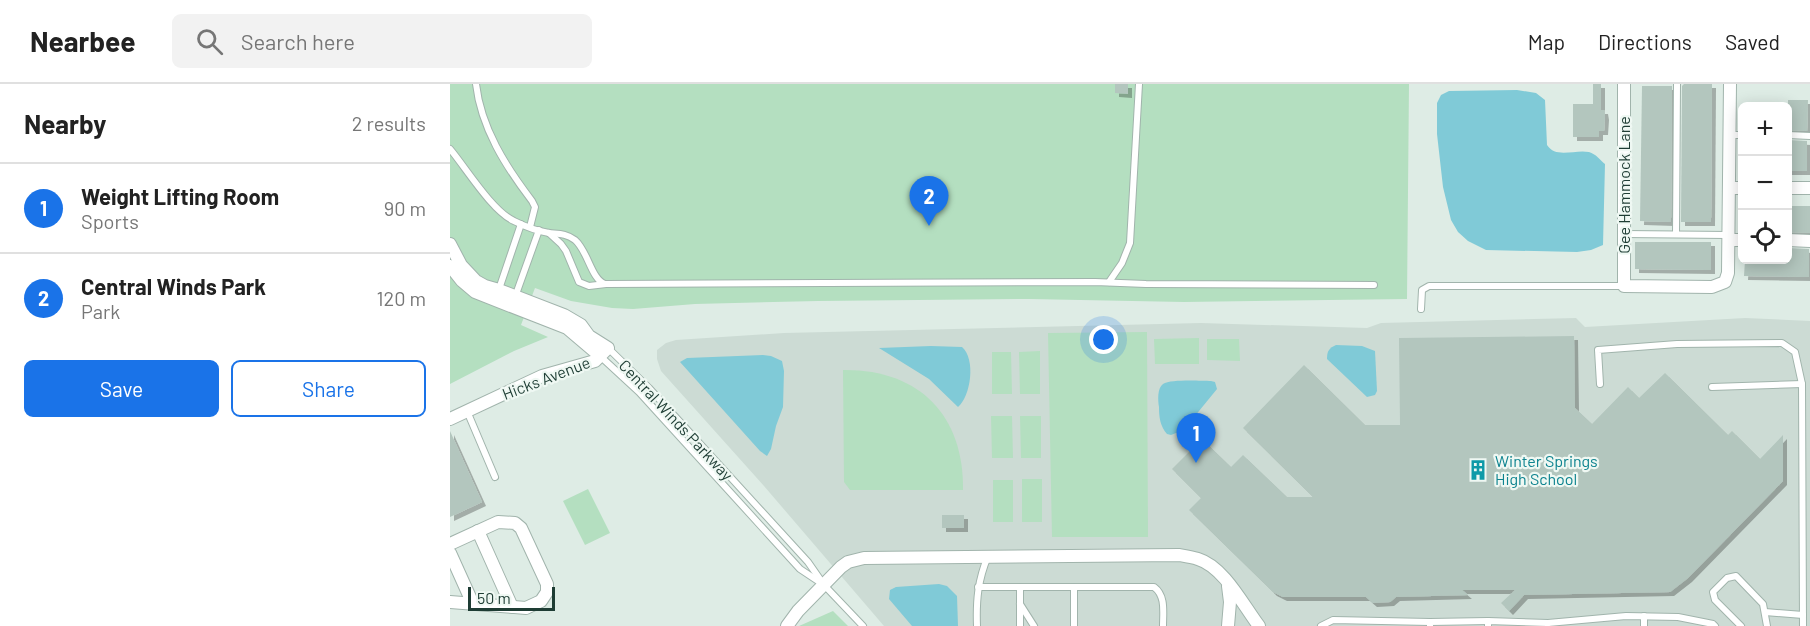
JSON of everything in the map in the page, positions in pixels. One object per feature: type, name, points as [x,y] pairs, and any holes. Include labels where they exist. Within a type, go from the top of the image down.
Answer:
[{"type":"street","name":"Gee Hammock Lane","points":[[1624,84],[1624,286]]},
{"type":"street","points":[[1624,286],[1720,286],[1726,281],[1730,188],[1730,84]]},
{"type":"street","points":[[1730,188],[1738,188]]},
{"type":"street","points":[[1792,188],[1810,188]]},
{"type":"street","points":[[1729,237],[1738,239]]},
{"type":"street","points":[[1792,240],[1810,240]]},
{"type":"street","name":"Central Winds Parkway","points":[[450,244],[461,265],[473,279],[497,295]]},
{"type":"street","name":"Central Winds Parkway","points":[[450,266],[469,287],[564,315],[581,325],[604,352]]},
{"type":"street","name":"Hicks Avenue","points":[[450,419],[532,380],[595,361],[604,352]]},
{"type":"street","points":[[450,544],[498,522],[515,523],[521,528],[547,584],[547,592],[541,601],[526,608],[450,602]]},
{"type":"street","points":[[478,531],[512,607]]},
{"type":"street","points":[[450,553],[473,604]]},
{"type":"street","points":[[787,626],[798,611],[841,567],[848,562],[864,558],[1179,555],[1198,559],[1213,566],[1259,626]]},
{"type":"street","points":[[1228,583],[1230,602],[1228,626]]},
{"type":"lane","points":[[476,84],[482,112],[494,143],[535,207],[530,227]]},
{"type":"lane","points":[[1109,282],[1122,263],[1130,243],[1139,84]]},
{"type":"lane","points":[[1676,234],[1677,84]]},
{"type":"lane","points":[[1729,135],[1738,135]]},
{"type":"lane","points":[[1792,135],[1810,136]]},
{"type":"lane","points":[[450,140],[451,150],[498,209],[511,220],[521,224],[549,233],[560,233],[574,239],[587,256],[598,280],[606,284]]},
{"type":"lane","points":[[497,295],[521,224]]},
{"type":"lane","points":[[514,302],[539,230]]},
{"type":"lane","points":[[549,233],[566,251],[579,282],[589,286],[606,284],[1109,282],[1374,285]]},
{"type":"lane","points":[[1624,234],[1729,237]]},
{"type":"lane","points":[[1421,309],[1422,290],[1429,286],[1624,286]]},
{"type":"lane","points":[[1600,384],[1598,350],[1677,344],[1782,343],[1796,352],[1802,384],[1803,626]]},
{"type":"lane","name":"Central Winds Parkway","points":[[604,352],[800,569],[824,585]]},
{"type":"lane","name":"Central Winds Parkway","points":[[604,352],[650,388],[863,626]]},
{"type":"lane","points":[[1712,387],[1802,384]]},
{"type":"lane","points":[[467,411],[495,477]]},
{"type":"lane","points":[[977,626],[976,598],[981,573],[988,556]]},
{"type":"lane","points":[[1741,626],[1715,600],[1713,592],[1726,578],[1736,576],[1763,604],[1767,626]]},
{"type":"lane","points":[[978,587],[1154,587],[1161,591],[1163,626]]},
{"type":"lane","points":[[1020,587],[1020,626]]},
{"type":"lane","points":[[1074,587],[1074,626]]},
{"type":"lane","points":[[1020,603],[1034,626]]},
{"type":"lane","points":[[1765,612],[1803,615]]},
{"type":"lane","points":[[1644,616],[1644,626]]},
{"type":"lane","points":[[1321,626],[1333,620],[1365,623],[1548,625],[1644,616],[1678,617],[1715,626]]},
{"type":"shaded area","points":[[1576,318],[1585,327],[1745,318],[1810,321],[1810,626],[884,626],[764,486],[661,371],[657,359],[657,350],[666,343],[676,340],[784,333],[1201,323],[1367,328],[1381,323]]},
{"type":"green space","points":[[450,84],[1409,84],[1407,299],[1184,302],[1029,299],[818,301],[695,304],[633,309],[571,301],[535,288],[521,325],[548,337],[514,351],[450,384]]},
{"type":"green space","points":[[1147,332],[1148,537],[1052,537],[1048,333]]},
{"type":"green space","points":[[1199,338],[1199,364],[1155,364],[1154,339]]},
{"type":"green space","points":[[1207,339],[1239,339],[1240,361],[1207,360]]},
{"type":"green space","points":[[1040,351],[1040,394],[1020,394],[1019,352]]},
{"type":"green space","points":[[992,352],[1011,352],[1012,394],[992,394]]},
{"type":"green space","points":[[843,370],[870,372],[894,378],[915,388],[932,402],[946,419],[955,439],[961,463],[963,490],[850,490],[844,482]]},
{"type":"green space","points":[[991,416],[1012,416],[1013,458],[992,458]]},
{"type":"green space","points":[[1020,416],[1041,416],[1041,458],[1021,458]]},
{"type":"green space","points":[[1022,479],[1042,479],[1042,522],[1022,522]]},
{"type":"green space","points":[[993,480],[1013,480],[1013,522],[993,522]]},
{"type":"green space","points":[[588,489],[610,533],[585,545],[563,501]]},
{"type":"green space","points":[[833,611],[848,626],[799,626]]},
{"type":"water","points":[[1517,90],[1536,93],[1545,100],[1547,145],[1551,149],[1561,153],[1589,152],[1605,164],[1603,245],[1577,252],[1486,250],[1468,241],[1458,232],[1451,220],[1443,187],[1437,134],[1437,103],[1441,95],[1449,91]]},
{"type":"water","points":[[1336,345],[1362,346],[1375,351],[1377,391],[1375,395],[1367,397],[1327,359],[1329,350]]},
{"type":"water","points":[[962,347],[966,353],[970,368],[969,386],[958,407],[929,379],[879,348]]},
{"type":"water","points":[[763,355],[782,361],[784,371],[783,407],[767,456],[680,362],[687,358]]},
{"type":"water","points":[[1172,381],[1215,382],[1217,389],[1190,422],[1176,433],[1167,434],[1160,418],[1158,395],[1161,386]]},
{"type":"water","points":[[939,584],[947,586],[957,596],[958,626],[912,626],[889,599],[890,590],[896,587]]},
{"type":"building","points":[[1115,84],[1128,84],[1128,94],[1115,93]]},
{"type":"building","points":[[1593,84],[1601,84],[1601,110],[1604,110],[1605,116],[1604,131],[1599,131],[1599,137],[1573,137],[1573,104],[1593,104]]},
{"type":"building","points":[[1684,84],[1712,84],[1711,222],[1681,222],[1682,86]]},
{"type":"building","points":[[1642,86],[1672,86],[1671,222],[1640,221]]},
{"type":"building","points":[[1788,100],[1808,100],[1807,131],[1792,130],[1792,102]]},
{"type":"building","points":[[1792,140],[1807,141],[1807,171],[1792,171]]},
{"type":"building","points":[[1792,206],[1810,206],[1810,233],[1792,232]]},
{"type":"building","points":[[1635,242],[1711,242],[1711,270],[1635,269]]},
{"type":"building","points":[[1792,248],[1809,249],[1809,277],[1744,276],[1745,264],[1792,264]]},
{"type":"building","name":"Winter Springs High School","points":[[1574,336],[1575,408],[1592,424],[1628,387],[1639,398],[1665,373],[1728,435],[1732,431],[1760,459],[1783,435],[1783,481],[1688,578],[1670,592],[1524,595],[1509,611],[1501,603],[1515,590],[1462,590],[1468,595],[1396,597],[1390,602],[1373,603],[1366,597],[1283,597],[1273,592],[1189,510],[1201,498],[1172,469],[1202,439],[1231,467],[1243,455],[1287,497],[1313,497],[1243,428],[1304,365],[1365,425],[1400,425],[1399,338]]},
{"type":"building","points":[[450,431],[482,502],[450,517]]},
{"type":"building","points":[[942,515],[964,515],[964,528],[942,528]]},
{"type":"place","name":"Central Winds Park","points":[[929,226]]},
{"type":"place","name":"Weight Lifting Room","points":[[1196,463]]},
{"type":"place","name":"Winter Springs High School","points":[[1478,470]]}]
